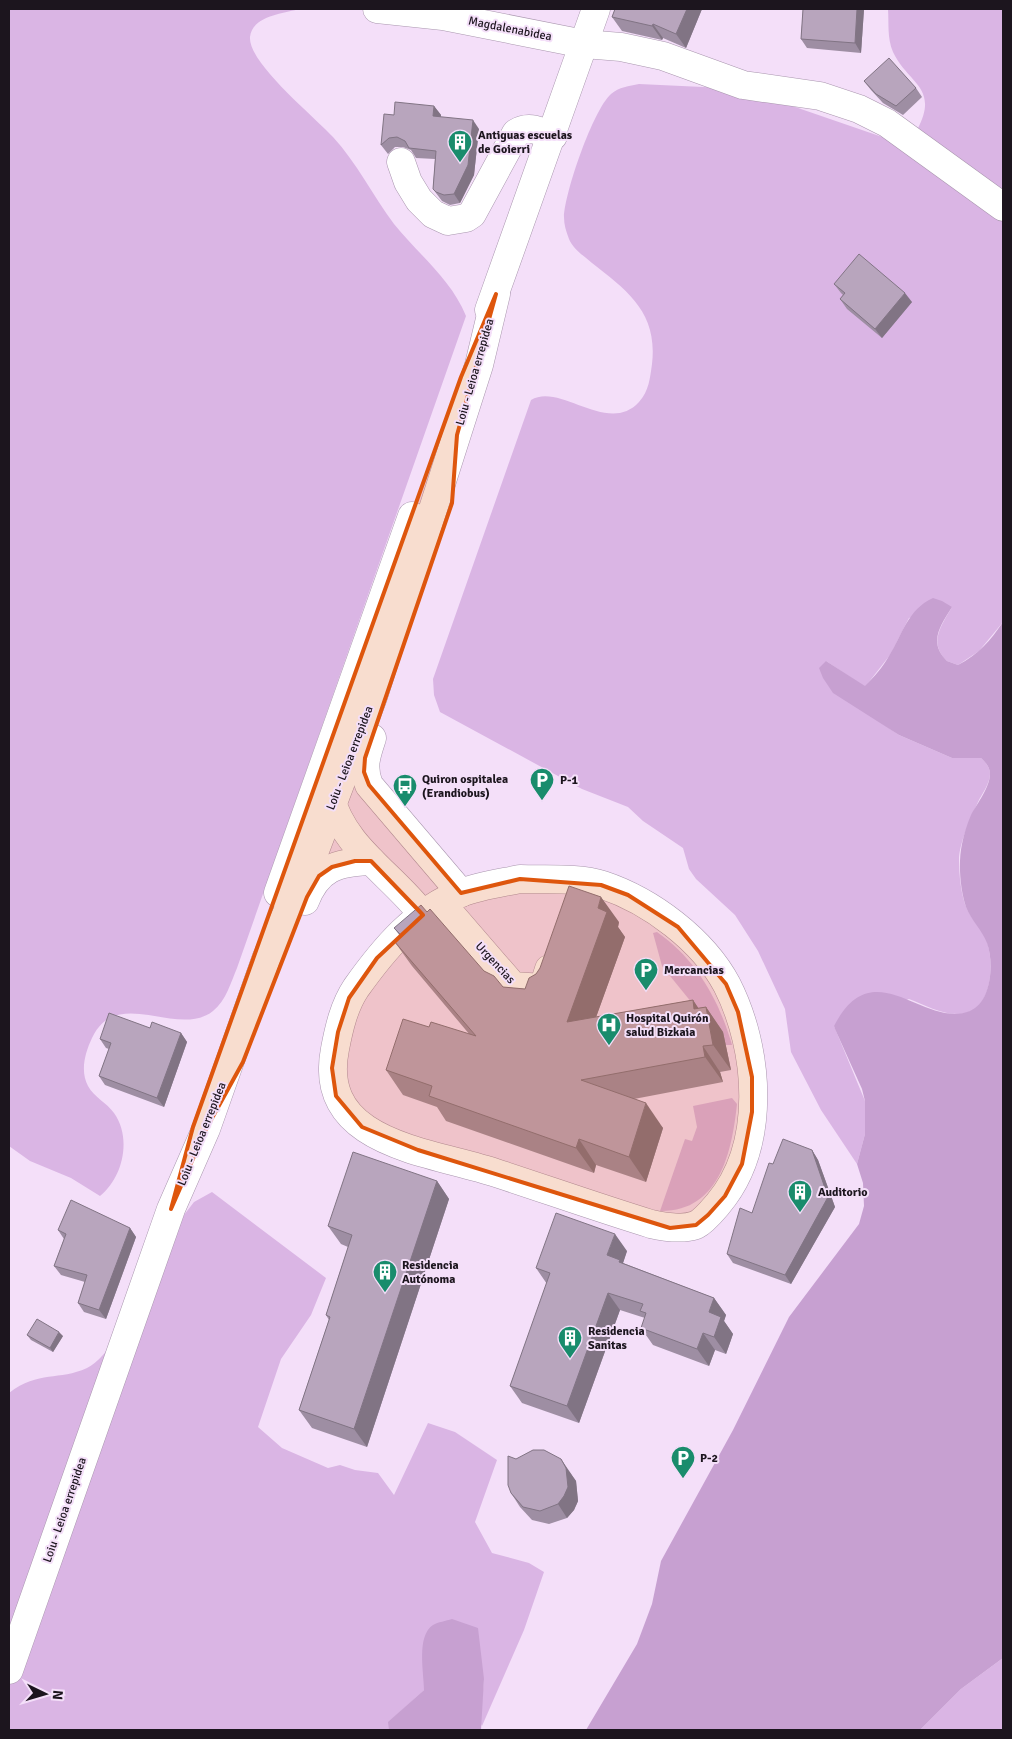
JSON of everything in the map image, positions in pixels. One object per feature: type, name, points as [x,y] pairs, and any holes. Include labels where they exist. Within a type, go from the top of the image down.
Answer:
[{"type":"main road","name":"Magdalenabidea","points":[[377,9],[443,16],[584,44],[622,47],[647,52],[743,85],[820,96],[859,109],[887,124],[1003,207]]},
{"type":"main road","name":"Loiu - Leioa errepidea","points":[[9,1670],[171,1209],[193,1128],[461,377],[496,294],[553,136],[596,9]]},
{"type":"main road","points":[[401,162],[408,182],[419,200],[440,218],[458,220],[472,214],[516,133],[524,128],[531,128],[553,136]]},
{"type":"main road","name":"Loiu - Leioa errepidea","points":[[171,1209],[206,1129],[266,959],[332,806],[373,697],[479,366],[496,294]]},
{"type":"main road","points":[[442,904],[425,850],[370,786],[364,772],[365,758],[452,503],[456,478],[457,436]]},
{"type":"main road","points":[[395,564],[384,629],[328,787],[332,806],[349,836],[411,900],[442,904],[520,879],[575,893],[601,885],[628,895],[678,926],[708,958],[726,984],[738,1012],[752,1077],[752,1112],[748,1143],[742,1164],[725,1196],[696,1225],[670,1228],[651,1224],[495,1172],[377,1137],[354,1120],[336,1096],[332,1068],[338,1032],[349,998],[377,958],[442,904]]},
{"type":"main road","points":[[206,1129],[243,1062],[307,897],[319,876],[332,867],[344,863],[379,868],[414,877],[421,870],[425,850]]},
{"type":"main road","name":"Urgencias","points":[[442,904],[513,986],[542,988],[559,941]]},
{"type":"highlighted area","points":[[496,294],[457,435],[452,503],[365,758],[364,772],[369,785],[461,893],[520,879],[601,885],[628,895],[678,927],[726,984],[738,1012],[752,1077],[752,1112],[742,1164],[725,1196],[708,1215],[696,1225],[670,1228],[418,1150],[362,1127],[336,1096],[332,1068],[338,1032],[349,998],[377,958],[423,915],[371,861],[355,861],[332,867],[319,876],[307,897],[243,1062],[206,1129],[171,1209],[193,1127],[461,377]]},
{"type":"shaded area","points":[[9,9],[300,9],[278,14],[256,24],[250,37],[252,48],[271,75],[342,147],[394,224],[452,290],[466,316],[237,968],[225,997],[218,1007],[199,1018],[183,1020],[149,1015],[117,1015],[103,1023],[89,1044],[84,1062],[84,1074],[88,1086],[108,1106],[120,1123],[124,1146],[119,1168],[114,1179],[100,1196],[71,1178],[30,1161],[9,1146]]},
{"type":"shaded area","points":[[888,9],[1003,9],[1003,622],[979,651],[958,665],[947,661],[938,648],[937,641],[938,634],[952,607],[909,618],[890,655],[865,687],[826,661],[867,713],[899,735],[952,758],[981,758],[986,763],[990,774],[987,785],[966,831],[959,860],[959,872],[965,904],[988,945],[991,966],[988,988],[978,1006],[960,1014],[947,1013],[909,999],[834,1026],[865,1101],[865,1134],[857,1164],[821,1110],[791,1052],[785,1009],[758,951],[735,915],[696,879],[689,869],[683,848],[643,821],[628,807],[582,789],[440,712],[434,695],[433,679],[531,400],[543,396],[556,398],[599,412],[613,414],[627,411],[639,402],[649,384],[653,346],[645,317],[638,305],[617,283],[573,246],[564,223],[569,189],[581,152],[588,133],[604,103],[617,90],[639,84],[724,88],[769,98],[891,140],[917,130],[923,116],[925,104],[919,87],[899,63],[891,47]]},
{"type":"shaded area","points":[[933,598],[952,607],[943,621],[937,641],[941,654],[947,661],[958,665],[972,657],[984,646],[1003,622],[1003,1658],[961,1689],[920,1730],[586,1730],[637,1644],[652,1604],[661,1561],[733,1430],[789,1317],[859,1224],[864,1206],[863,1183],[857,1164],[865,1134],[865,1101],[862,1089],[834,1026],[849,1004],[866,994],[882,992],[935,1011],[953,1014],[970,1011],[983,999],[987,991],[990,970],[989,951],[985,938],[966,907],[961,884],[960,867],[961,851],[971,815],[988,784],[990,774],[986,763],[981,758],[952,758],[899,735],[833,693],[819,668],[826,661],[865,686],[884,664],[906,623],[917,609]]},
{"type":"shaded area","points":[[657,932],[683,955],[704,982],[720,1012],[732,1045],[726,1045],[662,966],[653,933]]},
{"type":"shaded area","points":[[732,1098],[737,1104],[735,1122],[726,1159],[719,1176],[709,1190],[697,1201],[680,1209],[660,1211],[685,1139],[692,1141],[697,1127],[693,1106]]},
{"type":"shaded area","points":[[212,1192],[326,1278],[311,1315],[281,1359],[258,1427],[282,1448],[328,1468],[340,1465],[355,1470],[378,1473],[394,1495],[428,1423],[455,1432],[497,1460],[475,1522],[492,1553],[529,1563],[544,1572],[524,1630],[482,1726],[480,1722],[484,1679],[424,1640],[424,1690],[389,1722],[389,1730],[9,1730],[9,1393],[39,1378],[77,1372],[100,1359],[127,1322],[184,1215],[194,1202]]},
{"type":"shaded area","points":[[452,1619],[478,1628],[484,1679],[481,1730],[389,1730],[388,1722],[424,1690],[422,1655],[424,1637],[433,1625]]},
{"type":"shaded area","points":[[1003,1658],[1003,1730],[920,1730],[961,1689]]},
{"type":"building","points":[[615,9],[687,9],[676,34],[653,24],[652,26],[612,17]]},
{"type":"building","points":[[803,9],[857,9],[855,43],[801,39]]},
{"type":"building","points":[[889,58],[916,88],[896,106],[876,94],[864,81]]},
{"type":"building","name":"Antiguas escuelas de Goierri","points":[[395,102],[434,106],[433,116],[473,120],[468,165],[454,194],[444,195],[433,189],[436,151],[409,148],[405,141],[397,137],[389,138],[381,145],[384,114],[394,115]]},
{"type":"building","points":[[859,254],[905,293],[875,329],[840,299],[845,293],[834,284]]},
{"type":"building","name":"Hospital Quirón salud Bizkaia","points":[[569,886],[601,897],[598,908],[607,912],[567,1022],[693,1000],[694,1009],[706,1007],[713,1045],[703,1046],[705,1057],[581,1080],[646,1103],[629,1157],[579,1139],[576,1148],[429,1096],[432,1086],[386,1070],[403,1019],[429,1027],[431,1022],[476,1036],[394,941],[401,935],[394,928],[421,905],[427,912],[430,909],[484,971],[494,976],[503,987],[525,989],[529,978],[536,974],[540,968]]},
{"type":"building","points":[[109,1013],[150,1028],[152,1022],[181,1033],[157,1098],[99,1076],[111,1043],[100,1039]]},
{"type":"building","name":"Auditorio","points":[[783,1139],[812,1150],[828,1197],[785,1275],[727,1254],[740,1208],[752,1213],[769,1163],[773,1164]]},
{"type":"building","name":"Residencia Autónoma","points":[[353,1152],[437,1181],[354,1429],[299,1410],[330,1317],[326,1315],[352,1235],[328,1226]]},
{"type":"building","points":[[71,1200],[130,1228],[99,1310],[78,1303],[87,1275],[54,1266],[66,1234],[58,1230]]},
{"type":"building","points":[[556,1213],[615,1234],[607,1255],[620,1260],[619,1262],[714,1298],[709,1312],[721,1317],[714,1337],[703,1333],[697,1349],[641,1328],[646,1313],[640,1311],[643,1304],[608,1293],[567,1406],[510,1386],[550,1273],[536,1268]]},
{"type":"building","points":[[37,1319],[59,1332],[50,1348],[27,1335]]},
{"type":"building","points":[[533,1450],[544,1450],[561,1459],[566,1468],[568,1487],[564,1496],[558,1504],[540,1511],[523,1507],[511,1493],[508,1485],[508,1456],[516,1459]]},
{"type":"place","name":"Antiguas escuelas de Goierri","points":[[460,163]]},
{"type":"place","name":"P-1","points":[[542,801]]},
{"type":"place","name":"Quiron ospitalea (Erandiobus)","points":[[405,807]]},
{"type":"place","name":"Mercancias","points":[[646,991]]},
{"type":"place","name":"Hospital Quirón salud Bizkaia","points":[[609,1046]]},
{"type":"place","name":"Auditorio","points":[[800,1213]]},
{"type":"place","name":"Residencia Autónoma","points":[[385,1293]]},
{"type":"place","name":"Residencia Sanitas","points":[[570,1359]]},
{"type":"place","name":"P-2","points":[[683,1479]]}]
